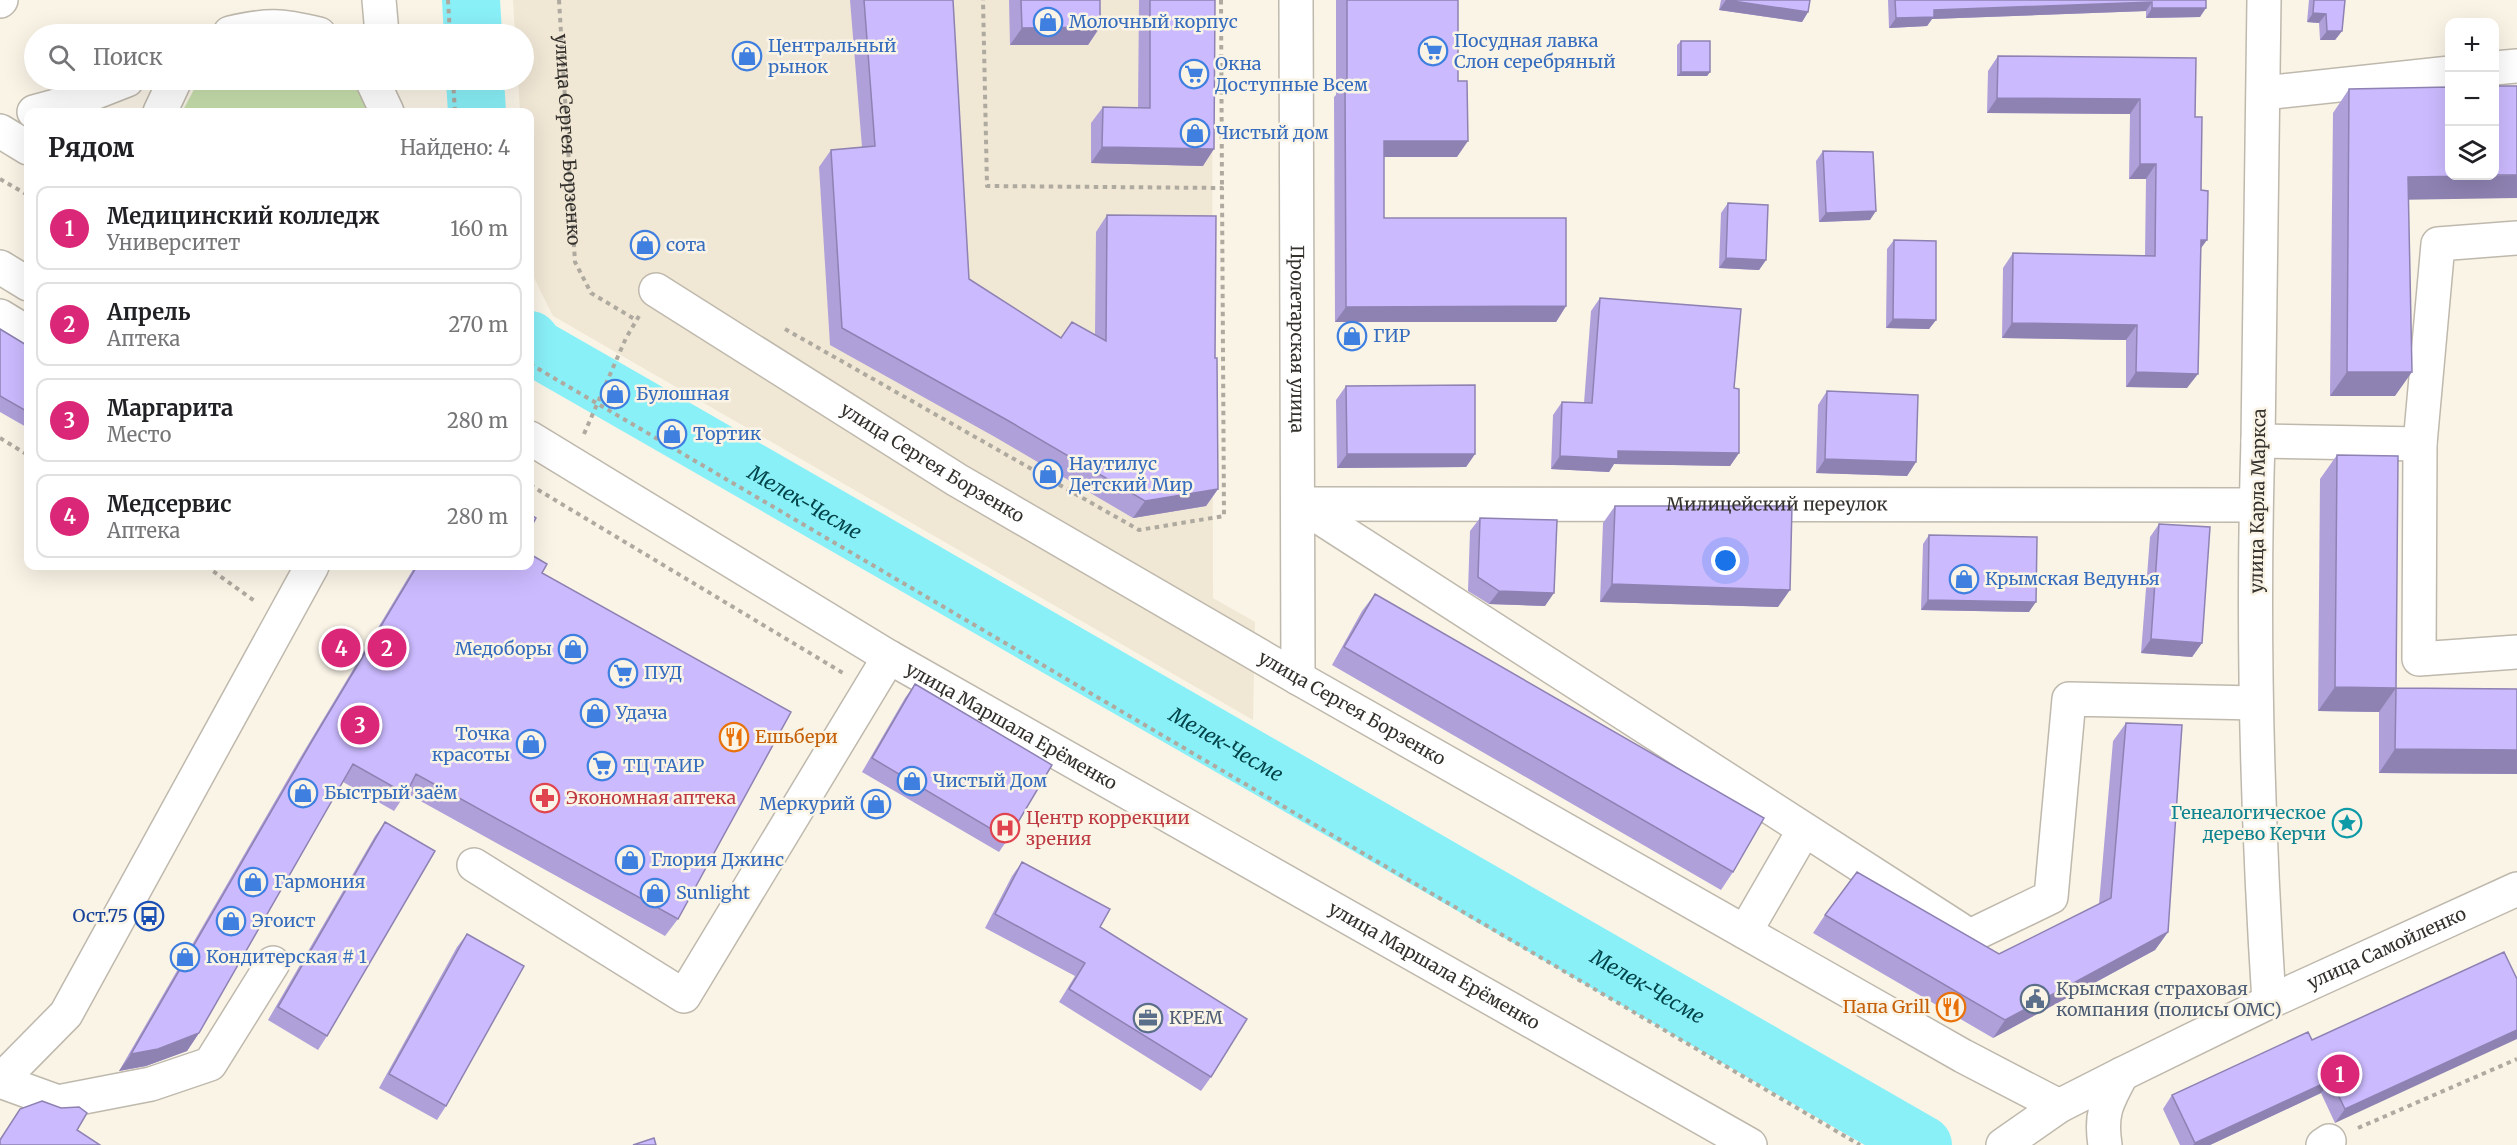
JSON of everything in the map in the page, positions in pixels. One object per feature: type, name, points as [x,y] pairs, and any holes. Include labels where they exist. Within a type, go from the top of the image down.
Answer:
[{"type":"main road","points":[[245,24],[282,0]]},
{"type":"main road","points":[[379,0],[381,24]]},
{"type":"main road","name":"Пролетарская улица","points":[[1296,0],[1298,678]]},
{"type":"main road","name":"улица Карла Маркса","points":[[2264,0],[2258,441],[2255,505],[2256,703],[2260,861],[2270,1002]]},
{"type":"main road","points":[[2499,68],[2517,66]]},
{"type":"main road","points":[[2264,93],[2445,74]]},
{"type":"main road","points":[[49,108],[102,90]]},
{"type":"main road","points":[[162,108],[170,90]]},
{"type":"main road","points":[[377,90],[386,108]]},
{"type":"main road","points":[[387,90],[388,108]]},
{"type":"main road","points":[[0,123],[24,115]]},
{"type":"main road","points":[[0,131],[24,146]]},
{"type":"main road","points":[[2517,238],[2438,244],[2420,444],[2419,659],[2517,652]]},
{"type":"main road","points":[[0,267],[24,282]]},
{"type":"main road","name":"улица Сергея Борзенко","points":[[656,290],[957,480],[1298,678],[1963,1056],[2059,1106]]},
{"type":"main road","points":[[0,316],[24,331]]},
{"type":"main road","name":"улица Маршала Ерёменко","points":[[534,440],[889,657],[1750,1145]]},
{"type":"main road","points":[[2258,441],[2420,444]]},
{"type":"main road","points":[[1299,504],[1970,936],[2052,897],[2068,699],[2256,703]]},
{"type":"main road","name":"Милицейский переулок","points":[[1299,504],[2255,505]]},
{"type":"main road","points":[[273,963],[210,1064],[151,1084],[58,1102],[0,1081],[66,1014],[310,570]]},
{"type":"main road","points":[[474,865],[684,996],[889,657]]},
{"type":"main road","points":[[1745,932],[1804,830]]},
{"type":"main road","name":"улица Самойленко","points":[[2004,1144],[2059,1106],[2122,1074],[2270,1002],[2517,889]]},
{"type":"main road","points":[[2105,1145],[2102,1124],[2108,1100],[2122,1074]]},
{"type":"path","points":[[448,0],[449,24]]},
{"type":"path","name":"улица Сергея Борзенко","points":[[559,0],[575,262],[591,293],[636,320]]},
{"type":"path","points":[[983,0],[987,186],[1222,188]]},
{"type":"path","points":[[785,329],[1139,530],[1224,516],[1221,0]]},
{"type":"path","points":[[454,90],[455,108]]},
{"type":"path","points":[[0,179],[24,193]]},
{"type":"path","points":[[598,404],[626,338]]},
{"type":"path","points":[[534,366],[1860,1145]]},
{"type":"path","points":[[0,438],[24,453]]},
{"type":"path","points":[[534,487],[870,689]]},
{"type":"path","points":[[212,570],[281,620]]},
{"type":"path","points":[[2326,1143],[2517,1059]]},
{"type":"shaded area","points":[[513,0],[1212,0],[1213,598],[1255,622],[1253,720],[553,316],[534,278],[534,108],[520,108],[519,90],[534,90],[534,24],[514,24]]},
{"type":"green space","points":[[194,90],[357,90],[366,108],[184,108]]},
{"type":"building","points":[[864,0],[953,0],[969,279],[1061,338],[1072,322],[1106,341],[1107,215],[1216,216],[1215,358],[1217,358],[1218,489],[1145,501],[1007,420],[842,328],[831,150],[875,146]]},
{"type":"building","points":[[1021,0],[1100,0],[1100,27],[1022,28]]},
{"type":"building","points":[[1150,0],[1215,0],[1214,149],[1102,147],[1103,107],[1150,108]]},
{"type":"building","points":[[1347,0],[1458,0],[1458,81],[1467,81],[1468,141],[1384,141],[1384,218],[1566,218],[1566,306],[1346,307]]},
{"type":"building","points":[[1726,0],[1810,0],[1808,12]]},
{"type":"building","points":[[1895,0],[2206,0],[2206,8],[2152,8],[2152,2],[1934,10],[1934,17],[1896,18]]},
{"type":"building","points":[[2314,0],[2345,0],[2342,31],[2327,31],[2326,14],[2313,13]]},
{"type":"building","points":[[1681,41],[1710,41],[1710,72],[1681,72]]},
{"type":"building","points":[[1998,56],[2196,58],[2195,117],[2202,117],[2201,190],[2208,191],[2207,240],[2201,240],[2198,374],[2136,372],[2137,325],[2012,323],[2013,253],[2155,256],[2156,164],[2140,164],[2140,99],[1997,98]]},
{"type":"building","points":[[2499,86],[2517,86],[2517,175],[2499,175]]},
{"type":"building","points":[[2445,87],[2445,176],[2408,177],[2412,372],[2347,372],[2349,89]]},
{"type":"building","points":[[1823,151],[1873,152],[1876,211],[1826,213]]},
{"type":"building","points":[[1728,203],[1768,205],[1766,260],[1726,258]]},
{"type":"building","points":[[1894,240],[1936,241],[1936,320],[1893,319]]},
{"type":"building","points":[[1600,298],[1741,309],[1734,388],[1739,389],[1739,453],[1618,451],[1618,459],[1560,456],[1562,402],[1592,403]]},
{"type":"building","points":[[0,329],[24,344],[24,410],[0,396]]},
{"type":"building","points":[[1475,385],[1475,454],[1347,454],[1346,386]]},
{"type":"building","points":[[1827,391],[1918,395],[1916,462],[1825,459]]},
{"type":"building","points":[[2337,455],[2398,456],[2396,688],[2335,687]]},
{"type":"building","points":[[1615,506],[1792,506],[1790,590],[1612,584]]},
{"type":"building","points":[[1480,518],[1557,520],[1554,593],[1499,591],[1478,577]]},
{"type":"building","points":[[2159,524],[2210,527],[2202,643],[2151,639]]},
{"type":"building","points":[[1929,535],[2037,537],[2036,602],[1928,600]]},
{"type":"building","points":[[534,556],[547,564],[542,573],[791,712],[678,919],[416,774],[406,794],[353,764],[199,1033],[158,1049],[131,1054],[312,741],[415,570],[534,570]]},
{"type":"building","points":[[1375,594],[1764,818],[1733,872],[1344,647]]},
{"type":"building","points":[[915,684],[1052,765],[1008,839],[872,758]]},
{"type":"building","points":[[2396,688],[2517,689],[2517,750],[2395,749]]},
{"type":"building","points":[[2126,723],[2182,725],[2168,932],[2005,1020],[1825,915],[1857,872],[1999,954],[2111,898]]},
{"type":"building","points":[[385,822],[435,851],[327,1036],[278,1007]]},
{"type":"building","points":[[1022,862],[1110,909],[1100,927],[1247,1019],[1211,1077],[1069,989],[1085,963],[995,914]]},
{"type":"building","points":[[467,934],[524,966],[446,1106],[389,1074]]},
{"type":"building","points":[[2504,952],[2517,979],[2517,1030],[2345,1109],[2331,1080],[2195,1143],[2172,1095],[2308,1032],[2312,1040]]},
{"type":"building","points":[[42,1101],[61,1108],[79,1107],[87,1113],[77,1130],[100,1145],[0,1145],[0,1140],[20,1109]]},
{"type":"building","points":[[654,1138],[656,1145],[633,1145]]},
{"type":"waterway","name":"Мелек-Чесме","points":[[471,0],[472,24]]},
{"type":"waterway","name":"Мелек-Чесме","points":[[476,90],[477,108]]},
{"type":"waterway","name":"Мелек-Чесме","points":[[534,345],[1923,1145]]},
{"type":"place","name":"Молочный корпус","points":[[1048,22]]},
{"type":"place","name":"Посудная лавка Слон серебряный","points":[[1433,51]]},
{"type":"place","name":"Центральный рынок","points":[[747,56]]},
{"type":"place","name":"Окна Доступные Всем","points":[[1194,74]]},
{"type":"place","name":"Чистый дом","points":[[1195,133]]},
{"type":"place","name":"сота","points":[[645,245]]},
{"type":"place","name":"ГИР","points":[[1352,336]]},
{"type":"place","name":"Булошная","points":[[615,394]]},
{"type":"place","name":"Тортик","points":[[672,434]]},
{"type":"place","name":"Наутилус Детский Мир","points":[[1048,474]]},
{"type":"place","name":"Крымская Ведунья","points":[[1964,579]]},
{"type":"place","name":"Медсервис","points":[[341,648]]},
{"type":"place","name":"Апрель","points":[[387,648]]},
{"type":"place","name":"Медоборы","points":[[573,649]]},
{"type":"place","name":"ПУД","points":[[623,673]]},
{"type":"place","name":"Удача","points":[[595,713]]},
{"type":"place","name":"Маргарита","points":[[360,725]]},
{"type":"place","name":"Ешьбери","points":[[734,737]]},
{"type":"place","name":"Точка красоты","points":[[531,744]]},
{"type":"place","name":"ТЦ ТАИР","points":[[602,766]]},
{"type":"place","name":"Чистый Дом","points":[[912,781]]},
{"type":"place","name":"Быстрый заём","points":[[303,793]]},
{"type":"place","name":"Экономная аптека","points":[[545,798]]},
{"type":"place","name":"Меркурий","points":[[876,804]]},
{"type":"place","name":"Генеалогическое дерево Керчи","points":[[2347,823]]},
{"type":"place","name":"Центр коррекции зрения","points":[[1005,828]]},
{"type":"place","name":"Глория Джинс","points":[[630,860]]},
{"type":"place","name":"Гармония","points":[[253,882]]},
{"type":"place","name":"Sunlight","points":[[655,893]]},
{"type":"place","name":"Ост.75","points":[[149,916]]},
{"type":"place","name":"Эгоист","points":[[231,921]]},
{"type":"place","name":"Кондитерская # 1","points":[[185,957]]},
{"type":"place","name":"Крымская страховая компания (полисы ОМС)","points":[[2035,999]]},
{"type":"place","name":"Папа Grill","points":[[1951,1007]]},
{"type":"place","name":"КРЕМ","points":[[1148,1018]]},
{"type":"place","name":"Медицинский колледж","points":[[2340,1074]]}]
